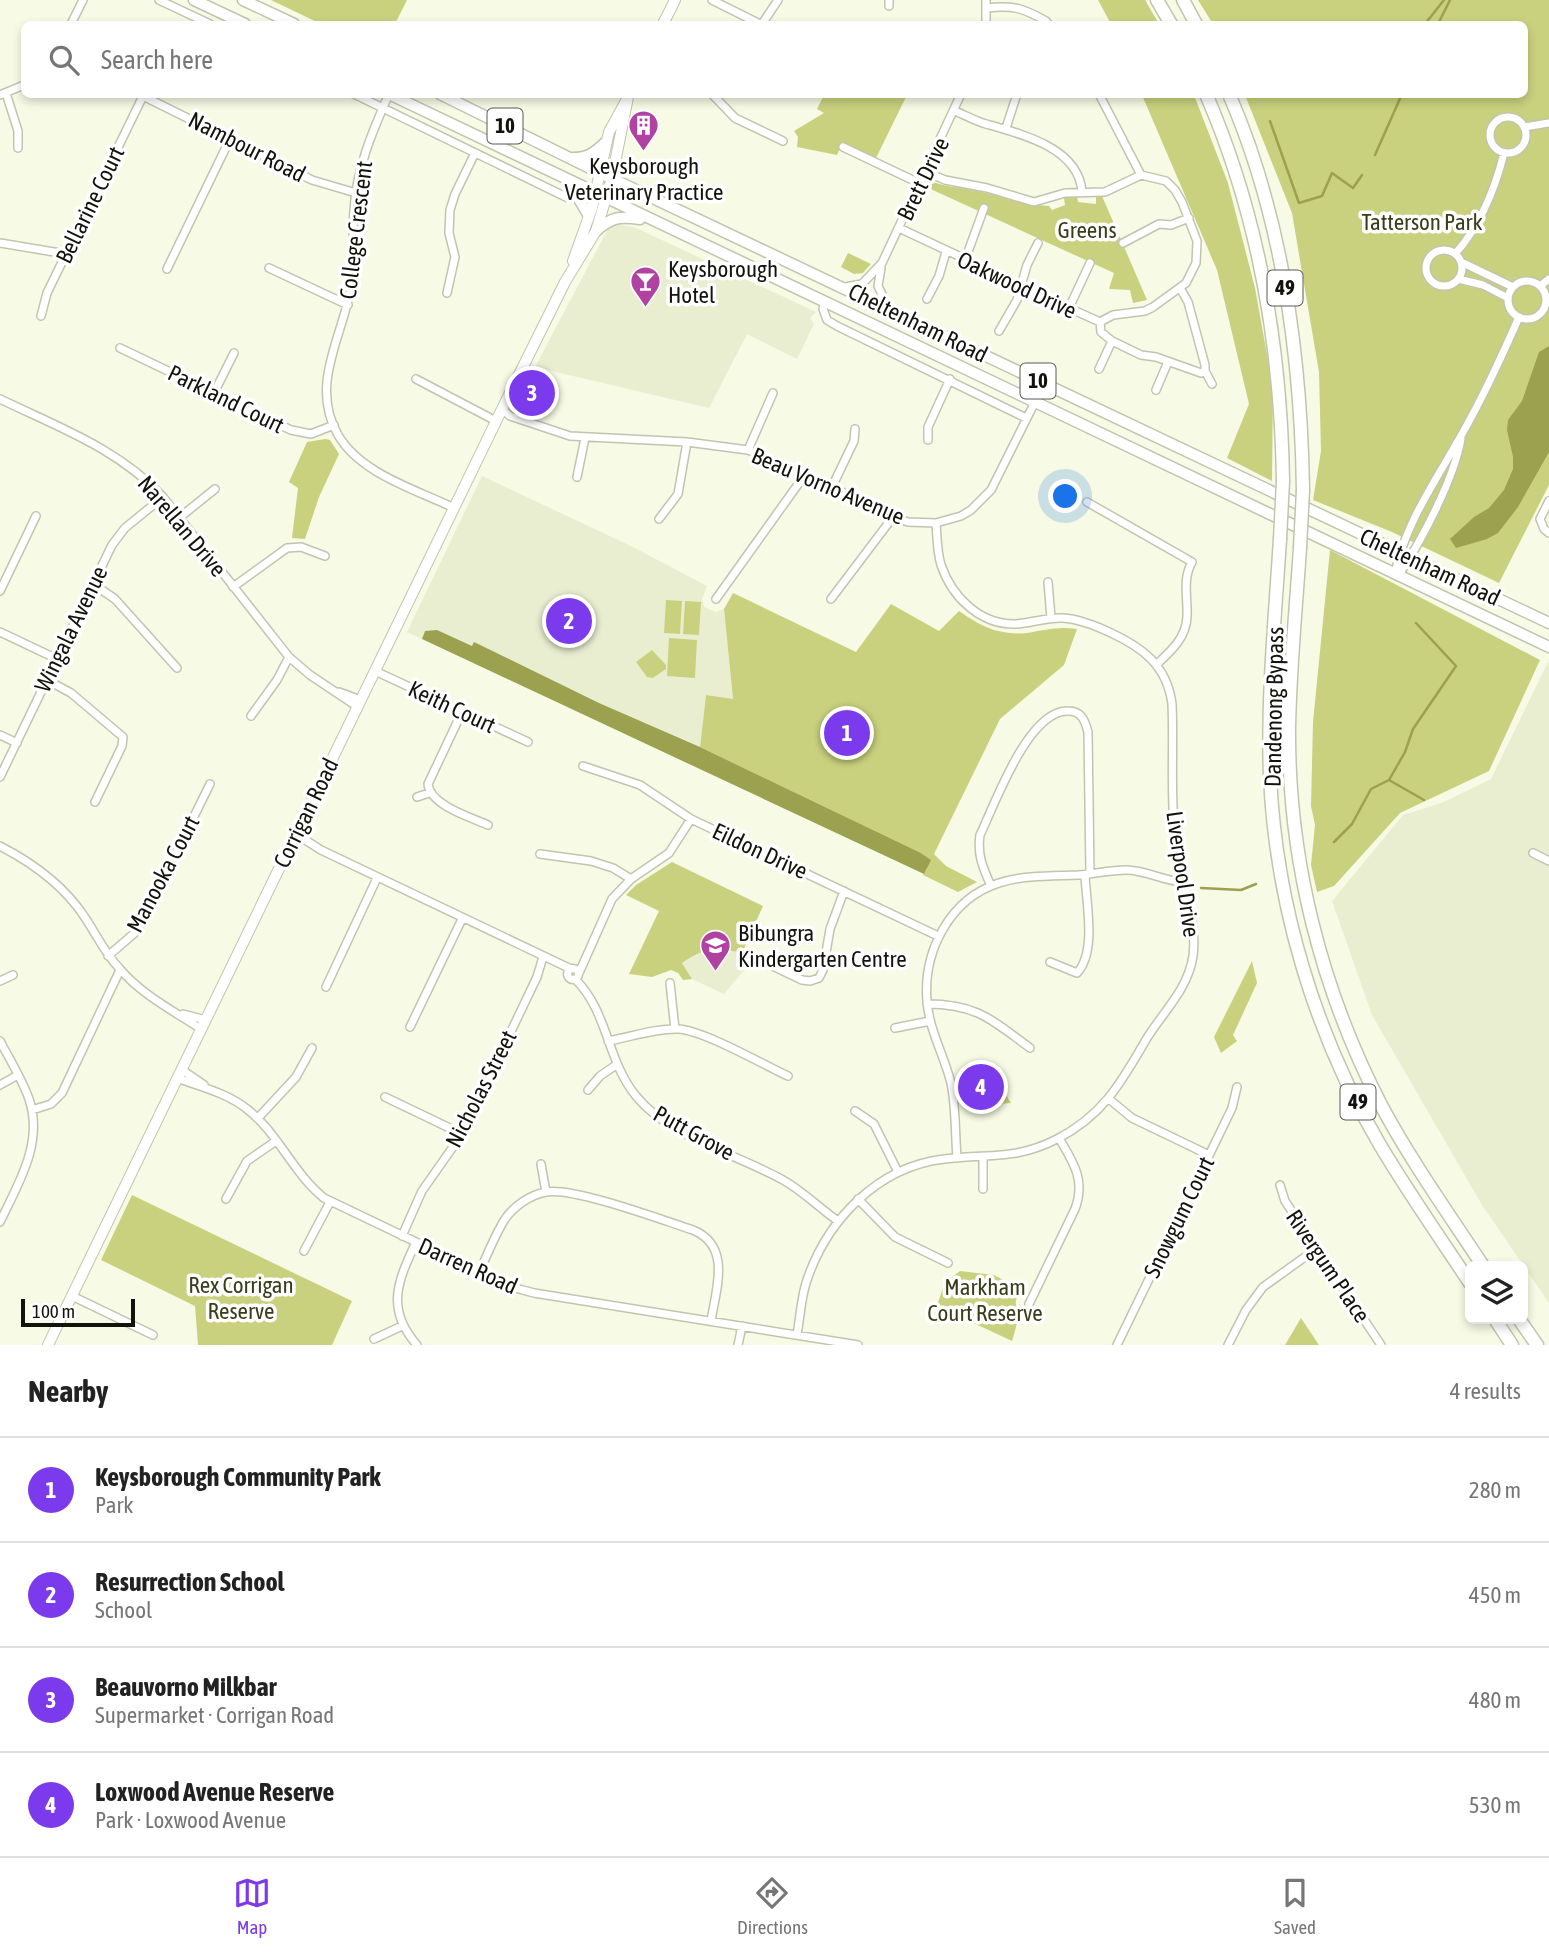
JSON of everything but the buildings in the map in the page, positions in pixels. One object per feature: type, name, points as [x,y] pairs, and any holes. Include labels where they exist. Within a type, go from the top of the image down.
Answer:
[{"type":"highway","points":[[1157,0],[1169,21]]},
{"type":"highway","points":[[1183,0],[1194,21]]},
{"type":"highway","name":"Dandenong Bypass","points":[[1208,98],[1230,155],[1261,267],[1278,375],[1283,481],[1269,741],[1272,807],[1287,902],[1312,994],[1347,1082],[1380,1144],[1465,1275]]},
{"type":"highway","name":"Dandenong Bypass","points":[[1230,98],[1261,187],[1288,303],[1300,399],[1303,490],[1289,729],[1292,804],[1307,901],[1337,1004],[1364,1070],[1404,1146],[1480,1261]]},
{"type":"highway","points":[[1497,1324],[1512,1345]]},
{"type":"highway","points":[[1522,1324],[1537,1345]]},
{"type":"main road","points":[[194,0],[239,21]]},
{"type":"main road","points":[[243,0],[288,21]]},
{"type":"main road","points":[[665,21],[676,0]]},
{"type":"main road","name":"Cheltenham Road","points":[[397,98],[1549,647]]},
{"type":"main road","name":"Cheltenham Road","points":[[448,98],[598,172],[1549,623]]},
{"type":"main road","name":"Corrigan Road","points":[[565,282],[589,216],[606,142],[613,122],[628,98]]},
{"type":"main road","name":"Corrigan Road","points":[[48,1345],[496,421],[565,282],[596,231],[607,200],[629,98]]},
{"type":"main road","points":[[571,158],[592,155],[606,142]]},
{"type":"main road","points":[[568,179],[589,216]]},
{"type":"main road","points":[[596,231],[610,219],[622,217],[650,220]]},
{"type":"street","points":[[72,21],[83,0]]},
{"type":"street","points":[[159,0],[204,21]]},
{"type":"street","points":[[712,0],[755,21]]},
{"type":"street","points":[[763,21],[778,0]]},
{"type":"street","points":[[986,4],[1018,7],[1046,21]]},
{"type":"street","points":[[18,148],[18,131],[3,94],[21,86]]},
{"type":"street","name":"Bellarine Court","points":[[41,316],[47,293],[140,98]]},
{"type":"street","name":"Nambour Road","points":[[147,98],[312,180],[356,192]]},
{"type":"street","points":[[362,98],[568,198]]},
{"type":"street","name":"College Crescent","points":[[387,98],[366,150],[356,192],[352,275],[348,304],[330,357],[326,379],[327,403],[334,425],[349,450],[367,465],[454,508]]},
{"type":"street","points":[[716,98],[735,118],[783,141]]},
{"type":"street","name":"Brett Drive","points":[[890,310],[878,286],[882,263],[960,98]]},
{"type":"street","points":[[1006,128],[1016,98]]},
{"type":"street","points":[[926,172],[945,180],[987,188],[1034,202],[1065,193],[1105,192],[1141,175],[1101,98]]},
{"type":"street","points":[[955,111],[1041,143],[1069,161],[1081,178],[1083,192]]},
{"type":"street","points":[[1509,117],[1516,119],[1524,127],[1526,139],[1520,149],[1504,153],[1494,147],[1490,137],[1491,128],[1498,121],[1509,117]]},
{"type":"street","points":[[1524,127],[1549,123]]},
{"type":"street","points":[[167,269],[229,141]]},
{"type":"street","points":[[843,147],[920,184]]},
{"type":"street","points":[[447,293],[455,257],[449,233],[450,210],[475,153]]},
{"type":"street","points":[[1455,254],[1478,221],[1492,192],[1504,153]]},
{"type":"street","name":"Oakwood Drive","points":[[899,228],[1004,280],[1034,289],[1052,303],[1069,307],[1100,322],[1113,314],[1144,311],[1180,288],[1196,262],[1197,241],[1175,190],[1166,181],[1141,175]]},
{"type":"street","points":[[965,260],[984,208]]},
{"type":"street","points":[[1122,243],[1159,224],[1171,225],[1189,218]]},
{"type":"street","points":[[0,243],[66,254]]},
{"type":"street","points":[[999,331],[1017,300],[1020,285],[1038,243]]},
{"type":"street","points":[[1461,262],[1462,270],[1458,279],[1448,285],[1432,281],[1426,271],[1428,259],[1436,252],[1446,250],[1455,254],[1461,262],[1513,287]]},
{"type":"street","points":[[928,299],[946,252]]},
{"type":"street","name":"Brett Drive","points":[[843,287],[862,284],[882,263]]},
{"type":"street","points":[[1069,307],[1090,263]]},
{"type":"street","points":[[269,268],[348,304]]},
{"type":"street","points":[[1458,279],[1483,285],[1508,299]]},
{"type":"street","points":[[1540,286],[1549,279]]},
{"type":"street","points":[[1527,281],[1540,286],[1548,303],[1541,314],[1530,319],[1518,317],[1510,309],[1508,299],[1513,287],[1527,281]]},
{"type":"street","points":[[1180,288],[1188,302],[1205,370],[1212,384]]},
{"type":"street","name":"Cheltenham Road","points":[[825,303],[822,309],[826,318],[837,327],[950,379],[1026,418]]},
{"type":"street","points":[[1541,314],[1549,318]]},
{"type":"street","points":[[1397,575],[1399,552],[1446,458],[1462,435],[1518,317]]},
{"type":"street","points":[[1100,322],[1101,332],[1112,341],[1141,355],[1193,372],[1201,373],[1205,370]]},
{"type":"street","points":[[1099,369],[1112,341]]},
{"type":"street","name":"Parkland Court","points":[[120,348],[298,432],[311,433],[334,425]]},
{"type":"street","points":[[214,393],[234,353]]},
{"type":"street","points":[[1156,390],[1168,362]]},
{"type":"street","points":[[416,379],[496,421]]},
{"type":"street","points":[[928,440],[928,427],[950,379]]},
{"type":"street","name":"Beau Vorno Avenue","points":[[502,409],[510,416],[538,426],[585,438],[687,442],[748,450],[893,517],[908,522],[936,523],[961,516],[982,501],[1000,474],[1044,384]]},
{"type":"street","points":[[748,450],[773,393]]},
{"type":"street","name":"Narellan Drive","points":[[0,399],[117,456],[140,473],[163,497],[289,657],[335,691],[359,703]]},
{"type":"street","points":[[832,487],[854,442],[855,429]]},
{"type":"street","points":[[1397,575],[1410,558],[1458,455],[1462,435]]},
{"type":"street","points":[[577,477],[585,438]]},
{"type":"street","points":[[659,519],[678,494],[687,442]]},
{"type":"street","points":[[716,599],[799,483],[802,474]]},
{"type":"street","points":[[179,518],[215,489]]},
{"type":"street","name":"Wingala Avenue","points":[[0,777],[118,536],[163,497]]},
{"type":"street","points":[[1087,502],[1192,562],[1185,579],[1185,629],[1177,645],[1157,664]]},
{"type":"street","points":[[1549,502],[1540,519],[1549,533]]},
{"type":"street","points":[[0,591],[36,516]]},
{"type":"street","points":[[831,599],[893,517]]},
{"type":"street","name":"Liverpool Drive","points":[[797,1335],[806,1283],[836,1224],[858,1199],[898,1172],[922,1163],[1017,1153],[1059,1138],[1088,1119],[1110,1099],[1123,1081],[1178,995],[1188,976],[1193,955],[1193,931],[1174,822],[1171,694],[1157,664],[1139,647],[1098,626],[1079,620],[1052,618],[1015,624],[985,617],[971,609],[958,596],[941,564],[936,523]]},
{"type":"street","points":[[233,587],[272,556],[287,548],[301,547],[325,556]]},
{"type":"street","points":[[1048,582],[1052,618]]},
{"type":"street","points":[[93,584],[115,599],[177,668]]},
{"type":"street","points":[[0,632],[57,659]]},
{"type":"street","points":[[251,716],[277,680],[289,657]]},
{"type":"street","points":[[277,680],[296,664]]},
{"type":"street","name":"Keith Court","points":[[375,671],[528,742]]},
{"type":"street","points":[[47,680],[71,693],[123,737],[122,747],[95,802]]},
{"type":"street","points":[[991,887],[980,863],[980,835],[1028,737],[1052,715],[1066,710],[1077,712],[1084,718],[1088,732],[1089,940],[1083,966],[1077,973],[1050,962]]},
{"type":"street","points":[[463,712],[428,784],[429,793],[436,800],[488,825]]},
{"type":"street","points":[[0,735],[17,743]]},
{"type":"street","name":"Eildon Drive","points":[[583,766],[640,785],[691,819],[938,936]]},
{"type":"street","name":"Manooka Court","points":[[108,956],[138,930],[210,784]]},
{"type":"street","points":[[417,797],[429,793]]},
{"type":"street","points":[[574,973],[612,899],[631,879],[669,853],[691,819]]},
{"type":"street","name":"Putt Grove","points":[[294,838],[574,973],[602,1021],[617,1065],[635,1095],[661,1119],[785,1181],[836,1224]]},
{"type":"street","points":[[0,846],[41,871],[66,894],[87,920],[108,956],[144,992],[204,1025]]},
{"type":"street","points":[[1533,853],[1549,861]]},
{"type":"street","points":[[540,854],[591,861],[631,879]]},
{"type":"street","points":[[957,1158],[951,1084],[927,1004],[929,965],[938,936],[958,908],[972,896],[999,883],[1018,880],[1128,870],[1183,882]]},
{"type":"street","points":[[326,987],[377,878]]},
{"type":"street","points":[[754,957],[802,980],[819,978],[823,970],[830,929],[844,891]]},
{"type":"street","points":[[410,1027],[462,919]]},
{"type":"street","name":"Nicholas Street","points":[[402,1236],[422,1191],[462,1134],[537,977],[549,960]]},
{"type":"street","points":[[32,1110],[51,1104],[62,1093],[120,970]]},
{"type":"street","points":[[0,981],[13,975]]},
{"type":"street","points":[[670,983],[675,1029]]},
{"type":"street","points":[[927,1004],[954,1004],[979,1012],[1030,1048]]},
{"type":"street","points":[[895,1028],[930,1021]]},
{"type":"street","points":[[608,1041],[675,1029],[701,1035],[788,1076]]},
{"type":"street","points":[[0,1041],[32,1110],[32,1145],[7,1199],[0,1222]]},
{"type":"street","points":[[258,1118],[296,1077],[312,1048]]},
{"type":"street","points":[[589,1090],[600,1076],[617,1065]]},
{"type":"street","name":"Darren Road","points":[[179,1074],[243,1106],[258,1118],[303,1180],[330,1202],[523,1292],[859,1345]]},
{"type":"street","points":[[0,1085],[18,1075]]},
{"type":"street","name":"Snowgum Court","points":[[1117,1345],[1232,1108],[1237,1087]]},
{"type":"street","points":[[385,1097],[462,1134]]},
{"type":"street","points":[[1110,1099],[1132,1118],[1209,1155]]},
{"type":"street","points":[[855,1111],[874,1124],[898,1172]]},
{"type":"street","points":[[1029,1304],[1075,1209],[1080,1193],[1077,1171],[1059,1138]]},
{"type":"street","points":[[226,1199],[247,1161],[276,1141]]},
{"type":"street","points":[[983,1158],[984,1189]]},
{"type":"street","points":[[541,1164],[546,1192]]},
{"type":"street","name":"Rivergum Place","points":[[1280,1185],[1285,1201],[1381,1345]]},
{"type":"street","points":[[479,1273],[506,1219],[522,1203],[546,1192],[572,1193],[693,1230],[708,1239],[714,1246],[720,1266],[711,1321]]},
{"type":"street","points":[[858,1199],[895,1237],[948,1263]]},
{"type":"street","points":[[304,1251],[330,1202]]},
{"type":"street","points":[[416,1242],[402,1271],[397,1291],[402,1325],[417,1345]]},
{"type":"street","points":[[1228,1345],[1246,1310],[1263,1287],[1316,1249]]},
{"type":"street","points":[[72,1296],[153,1335]]},
{"type":"street","points":[[374,1339],[402,1325]]},
{"type":"street","points":[[738,1345],[742,1326]]},
{"type":"shaded area","points":[[614,224],[634,227],[816,312],[810,318],[814,324],[797,359],[747,334],[709,408],[535,367],[608,229]]},
{"type":"shaded area","points":[[1549,346],[1549,452],[1518,507],[1498,533],[1456,548],[1450,539],[1474,517],[1489,508],[1504,490],[1513,469],[1508,420],[1522,401],[1539,352]]},
{"type":"shaded area","points":[[482,476],[633,547],[707,586],[702,599],[704,607],[716,612],[724,609],[733,700],[706,695],[700,747],[599,703],[474,643],[472,646],[437,630],[425,631],[422,639],[407,632]]},
{"type":"shaded area","points":[[437,630],[472,646],[474,642],[599,703],[700,747],[931,860],[924,874],[422,639],[425,631]]},
{"type":"shaded area","points":[[1548,662],[1549,1303],[1528,1272],[1528,1261],[1520,1261],[1482,1205],[1372,1015],[1332,901],[1403,815],[1444,802],[1491,779]]},
{"type":"shaded area","name":"Bibungra Kindergarten Centre","points":[[702,950],[742,953],[746,968],[724,994],[692,979],[682,963]]},
{"type":"green space","points":[[271,0],[407,0],[396,21],[315,21]]},
{"type":"green space","points":[[1098,0],[1145,0],[1157,21],[1109,21]]},
{"type":"green space","name":"Tatterson Park","points":[[1198,0],[1549,0],[1549,485],[1499,583],[1392,532],[1313,500],[1321,451],[1319,372],[1292,213],[1246,98],[1528,98],[1528,21],[1211,21]]},
{"type":"green space","points":[[822,98],[906,98],[876,158],[842,143],[837,155],[797,147],[798,137],[794,131],[824,113],[817,109]]},
{"type":"green space","points":[[1143,98],[1195,98],[1228,183],[1255,288],[1273,388],[1272,481],[1227,458],[1249,404],[1217,270]]},
{"type":"green space","name":"Greens","points":[[927,180],[1049,206],[1052,210],[1065,205],[1064,198],[1077,197],[1078,202],[1096,204],[1096,197],[1102,196],[1147,300],[1133,303],[1130,290],[1109,289],[1114,273],[924,186]]},
{"type":"green space","points":[[848,253],[871,264],[863,273],[854,274],[841,267]]},
{"type":"green space","points":[[330,440],[339,454],[319,497],[305,539],[292,538],[298,488],[289,482],[307,442]]},
{"type":"green space","points":[[1330,550],[1540,660],[1489,771],[1400,813],[1334,886],[1317,892],[1311,865],[1315,825],[1311,806],[1313,722]]},
{"type":"green space","points":[[733,593],[856,652],[891,604],[939,631],[959,611],[983,625],[1008,633],[1077,629],[1064,665],[1000,719],[934,854],[946,866],[977,882],[958,892],[923,875],[927,869],[919,852],[700,747],[706,695],[733,699],[724,609]]},
{"type":"green space","points":[[666,600],[682,601],[680,634],[664,633]]},
{"type":"green space","points":[[685,601],[701,602],[699,635],[683,634]]},
{"type":"green space","points":[[669,638],[697,640],[695,678],[667,676]]},
{"type":"green space","points":[[652,650],[666,665],[666,669],[653,678],[647,677],[636,662]]},
{"type":"green space","points":[[672,862],[763,906],[742,953],[710,950],[682,963],[692,979],[683,980],[678,973],[671,970],[652,977],[629,974],[659,911],[626,895],[636,885]]},
{"type":"green space","points":[[1252,961],[1257,983],[1233,1035],[1237,1041],[1221,1053],[1214,1037]]},
{"type":"green space","points":[[993,1073],[1011,1103],[963,1106],[960,1080]]},
{"type":"green space","name":"Rex Corrigan Reserve","points":[[132,1195],[352,1301],[332,1345],[198,1345],[195,1306],[101,1260]]},
{"type":"green space","name":"Markham Court Reserve","points":[[960,1271],[994,1275],[1024,1291],[1016,1301],[1018,1317],[1012,1341],[937,1306],[946,1278],[951,1278]]},
{"type":"green space","points":[[1301,1318],[1319,1345],[1285,1345]]},
{"type":"waterway","points":[[1427,21],[1444,0]]},
{"type":"waterway","points":[[1440,21],[1450,0]]},
{"type":"waterway","points":[[1375,155],[1400,98]]},
{"type":"waterway","points":[[1270,121],[1299,203],[1322,196],[1332,173],[1353,188],[1362,175]]},
{"type":"waterway","points":[[1334,842],[1352,824],[1371,789],[1389,780],[1405,752],[1413,729],[1456,666],[1416,623]]},
{"type":"waterway","points":[[1389,780],[1424,800]]},
{"type":"waterway","points":[[1201,888],[1241,890],[1256,884]]},
{"type":"place","name":"Keysborough Veterinary Practice","points":[[644,152]]},
{"type":"place","name":"Keysborough Hotel","points":[[645,309]]},
{"type":"place","name":"Beauvorno Milkbar","points":[[532,393]]},
{"type":"place","name":"Resurrection School","points":[[569,621]]},
{"type":"place","name":"Keysborough Community Park","points":[[847,733]]},
{"type":"place","name":"Bibungra Kindergarten Centre","points":[[715,973]]},
{"type":"place","name":"Loxwood Avenue Reserve","points":[[981,1087]]}]
